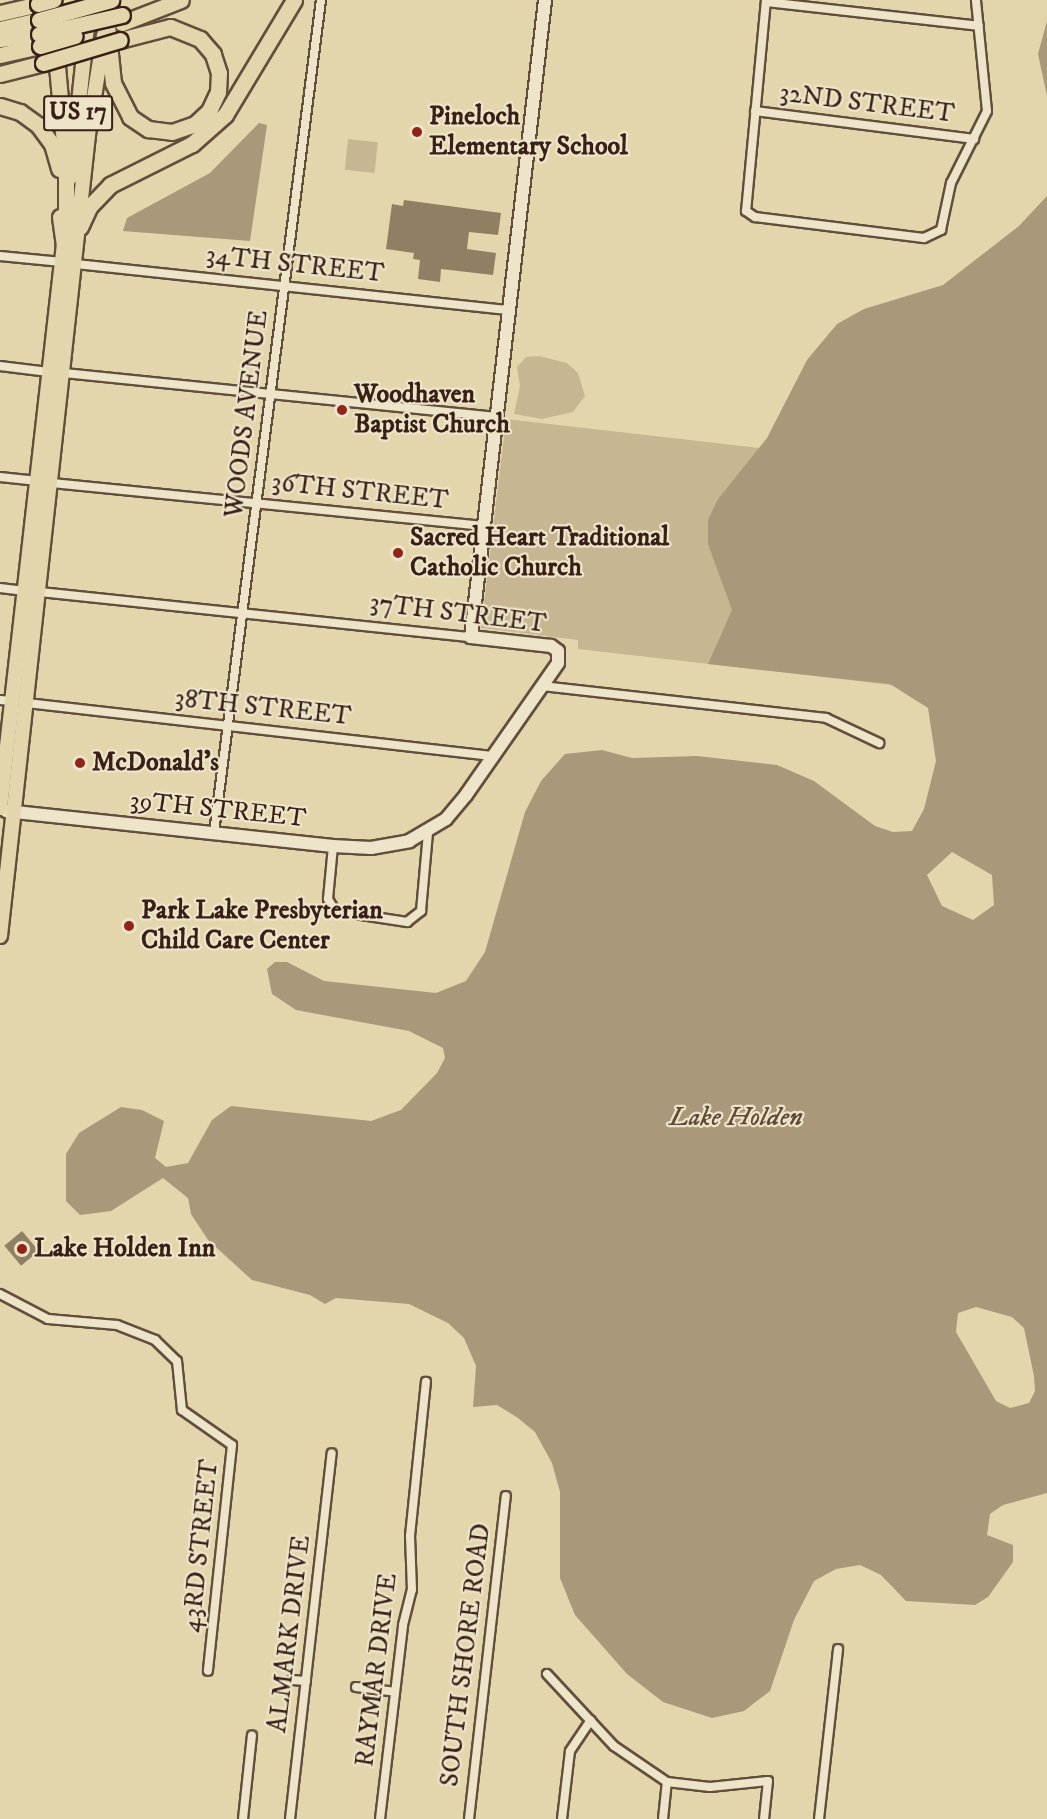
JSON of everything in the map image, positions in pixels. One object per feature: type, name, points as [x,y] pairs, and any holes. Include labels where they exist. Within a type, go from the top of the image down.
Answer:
[{"type":"highway","points":[[122,19],[172,0]]},
{"type":"highway","points":[[0,39],[122,19],[181,0]]},
{"type":"highway","points":[[73,227],[110,185],[192,144],[225,115],[294,0]]},
{"type":"highway","points":[[0,13],[47,1],[73,227]]},
{"type":"highway","points":[[0,55],[39,33],[108,5],[113,83],[133,120],[152,130],[172,132],[191,126],[209,111],[219,89],[219,69],[200,39],[170,27],[120,40],[43,63],[0,74]]},
{"type":"highway","points":[[0,29],[39,33]]},
{"type":"highway","points":[[0,106],[32,119],[54,148],[61,178],[64,246]]},
{"type":"main road","name":"US 17","points":[[0,936],[15,812],[13,701],[40,592],[64,373],[69,263],[90,0]]},
{"type":"main road","name":"US 17","points":[[0,809],[49,372],[69,263],[64,246],[73,227],[108,5]]},
{"type":"main road","points":[[49,372],[54,395],[50,444],[54,463]]},
{"type":"street","name":"WOODS AVENUE","points":[[214,832],[321,0]]},
{"type":"street","points":[[471,637],[545,0]]},
{"type":"street","points":[[976,0],[989,96],[982,127],[951,183],[941,230],[924,238],[755,217],[747,211],[744,202],[766,1],[979,26]]},
{"type":"street","name":"32ND STREET","points":[[755,111],[974,139]]},
{"type":"street","name":"34TH STREET","points":[[0,256],[284,284],[508,310]]},
{"type":"street","points":[[0,366],[49,372]]},
{"type":"street","points":[[64,373],[497,417]]},
{"type":"street","points":[[0,477],[38,481]]},
{"type":"street","name":"36TH STREET","points":[[52,483],[484,526]]},
{"type":"street","points":[[0,588],[25,591]]},
{"type":"street","name":"37TH STREET","points":[[40,592],[244,611],[555,648],[559,659],[542,686]]},
{"type":"street","points":[[333,846],[328,899],[334,911],[407,922],[421,911],[428,832],[446,819],[494,756],[542,686],[826,718],[879,743]]},
{"type":"street","name":"38TH STREET","points":[[13,701],[494,756]]},
{"type":"street","name":"39TH STREET","points":[[0,809],[333,846],[388,846],[428,832]]},
{"type":"street","name":"43RD STREET","points":[[0,1294],[48,1319],[117,1325],[155,1340],[177,1361],[182,1410],[232,1445],[208,1671]]},
{"type":"street","name":"RAYMAR DRIVE","points":[[380,1819],[394,1692],[412,1590],[410,1536],[426,1382]]},
{"type":"street","name":"ALMARK DRIVE","points":[[290,1819],[332,1453]]},
{"type":"street","name":"SOUTH SHORE ROAD","points":[[469,1819],[506,1496]]},
{"type":"street","points":[[819,1819],[838,1648]]},
{"type":"street","points":[[547,1674],[614,1746],[667,1782],[710,1787],[768,1781],[764,1819]]},
{"type":"street","points":[[292,1680],[306,1681]]},
{"type":"street","points":[[356,1687],[394,1692]]},
{"type":"street","points":[[562,1819],[570,1751],[591,1720]]},
{"type":"street","points":[[243,1819],[252,1735]]},
{"type":"street","points":[[663,1819],[667,1782]]},
{"type":"shaded area","points":[[348,139],[378,142],[375,173],[345,170]]},
{"type":"shaded area","points":[[539,356],[567,363],[578,373],[585,396],[573,412],[542,419],[514,414],[520,386],[517,367],[526,357]]},
{"type":"shaded area","points":[[506,419],[934,468],[909,687],[578,649],[578,640],[481,628]]},
{"type":"water","points":[[1047,21],[1047,96],[1038,54]]},
{"type":"water","points":[[259,123],[267,125],[250,241],[123,231],[127,218],[210,173]]},
{"type":"water","name":"Lake Holden","points":[[1047,196],[1047,1493],[1003,1505],[990,1514],[987,1535],[1013,1545],[1013,1562],[988,1597],[975,1605],[906,1601],[881,1575],[860,1565],[836,1569],[814,1581],[794,1620],[770,1691],[744,1711],[712,1718],[663,1702],[627,1674],[575,1615],[560,1578],[560,1492],[552,1463],[535,1432],[518,1418],[497,1405],[473,1407],[476,1366],[464,1338],[448,1323],[409,1304],[336,1298],[325,1304],[310,1295],[252,1280],[208,1240],[191,1214],[188,1198],[163,1178],[111,1211],[80,1215],[66,1201],[66,1154],[79,1133],[121,1107],[142,1110],[164,1121],[155,1158],[166,1167],[188,1163],[212,1120],[231,1106],[371,1121],[401,1110],[437,1073],[445,1058],[443,1048],[409,1031],[296,1010],[272,994],[267,969],[275,962],[287,962],[324,981],[436,993],[466,981],[485,952],[525,812],[541,781],[565,754],[602,750],[632,758],[697,756],[777,765],[814,781],[875,826],[893,832],[912,831],[924,809],[936,761],[928,708],[890,684],[708,664],[732,610],[708,544],[708,520],[718,499],[767,438],[807,360],[837,324],[864,309],[943,285],[1019,226]],"holes":[[[952,852],[992,875],[994,905],[973,920],[942,906],[927,875]],[[976,1307],[1012,1317],[1024,1328],[1034,1376],[1035,1391],[1029,1403],[1010,1408],[996,1401],[956,1332],[958,1313]]]},
{"type":"building","name":"Pineloch Elementary School","points":[[404,200],[501,213],[498,235],[469,232],[467,249],[496,253],[493,275],[441,269],[440,282],[418,279],[420,260],[413,259],[414,253],[386,249],[392,204],[403,206]]},
{"type":"building","name":"Lake Holden Inn","points":[[22,1231],[39,1251],[21,1266],[4,1246]]},
{"type":"place","name":"Pineloch Elementary School","points":[[417,132]]},
{"type":"place","name":"Woodhaven Baptist Church","points":[[342,410]]},
{"type":"place","name":"Sacred Heart Traditional Catholic Church","points":[[398,553]]},
{"type":"place","name":"McDonald's","points":[[80,763]]},
{"type":"place","name":"Park Lake Presbyterian Child Care Center","points":[[129,926]]},
{"type":"place","name":"Lake Holden Inn","points":[[22,1249]]}]
